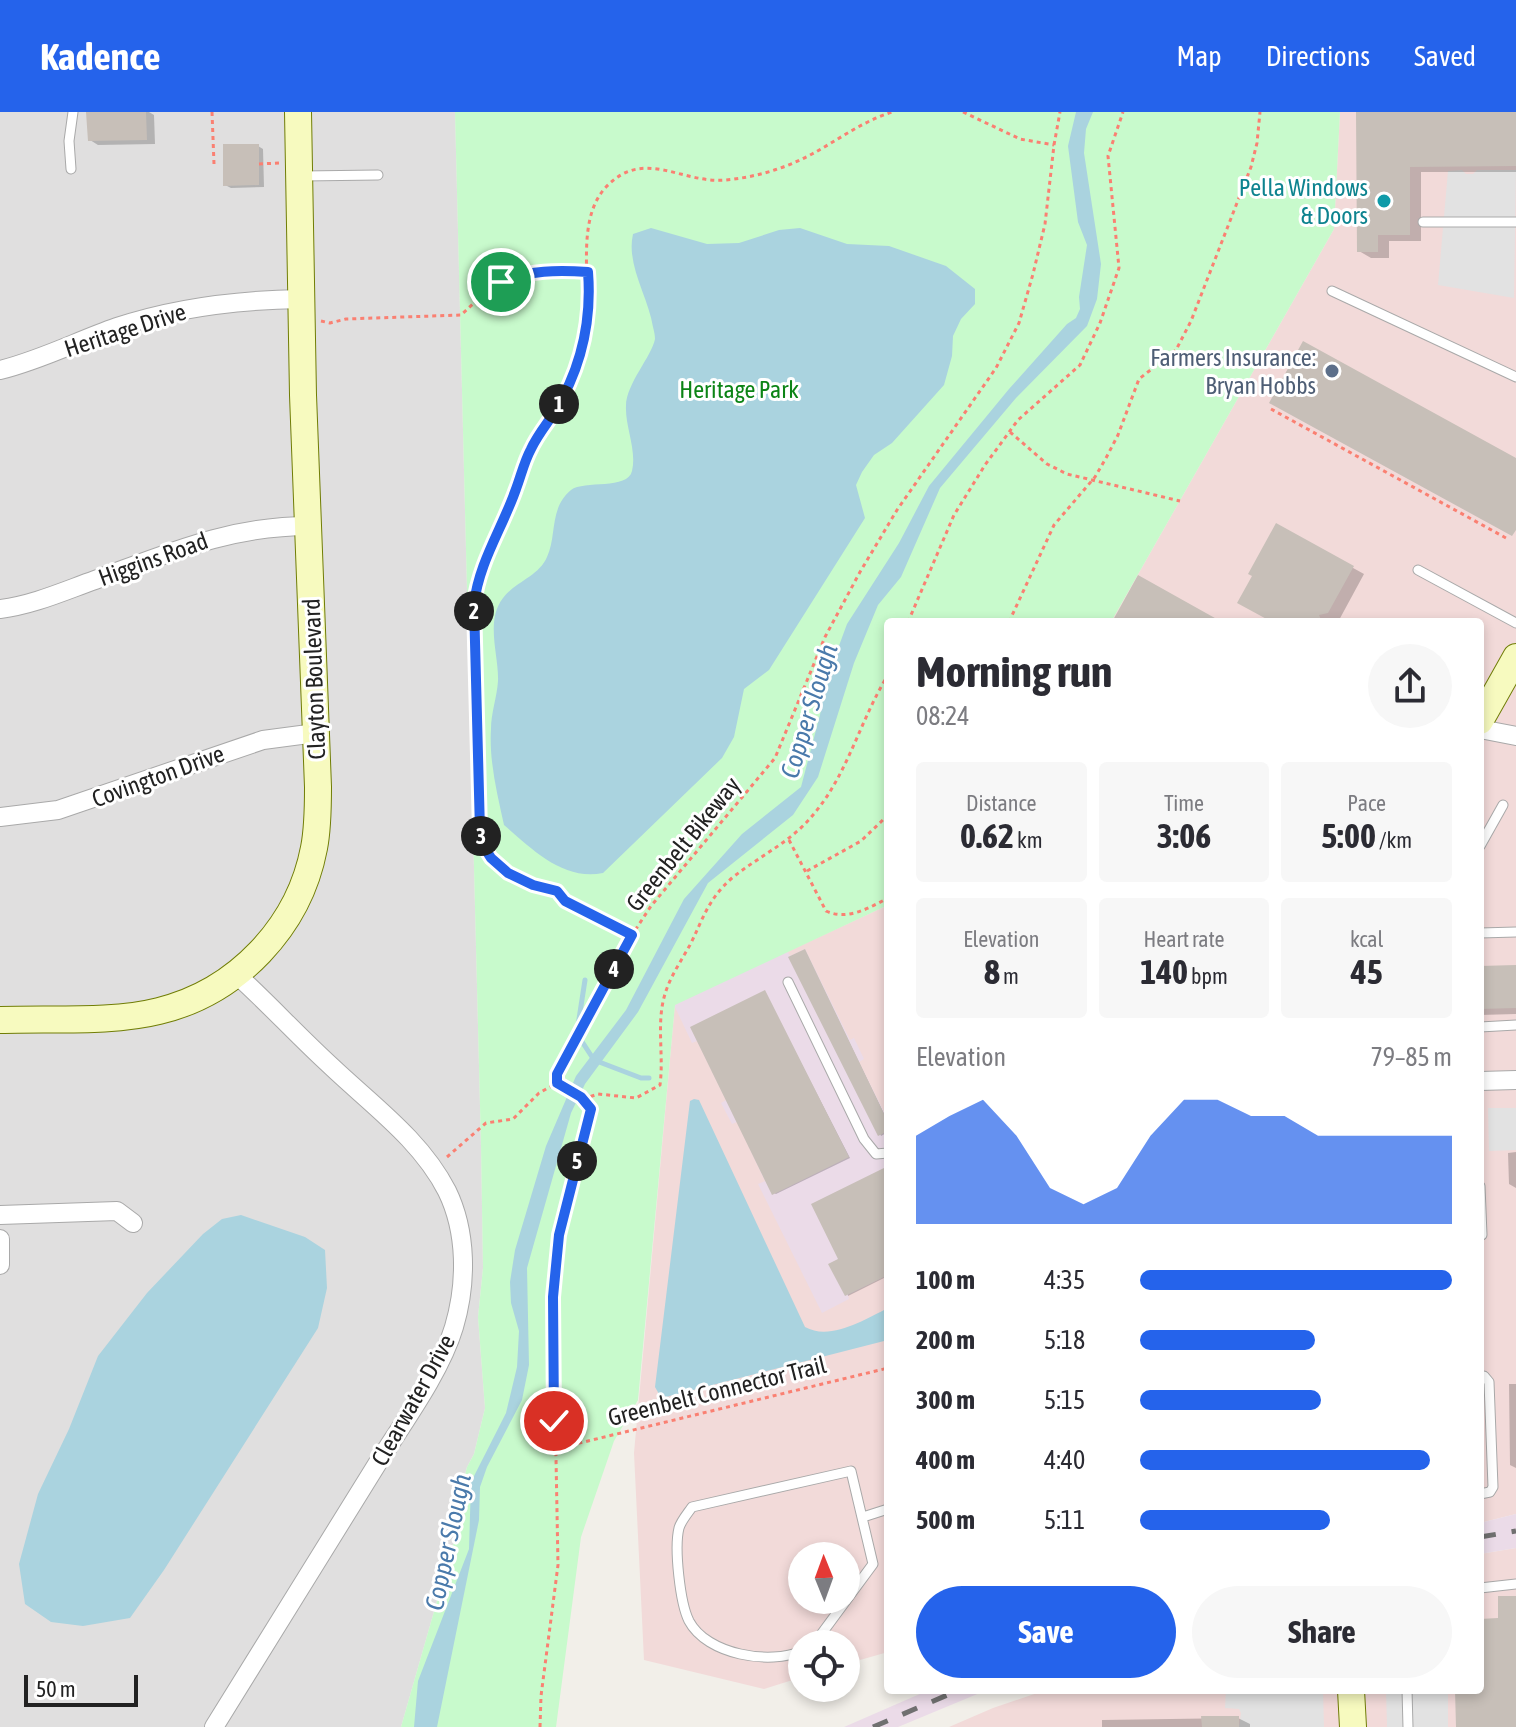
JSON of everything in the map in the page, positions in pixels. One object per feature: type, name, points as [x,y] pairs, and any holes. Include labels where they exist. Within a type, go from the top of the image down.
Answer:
[{"type":"street","name":"Clayton Boulevard","points":[[0,1020],[130,1016],[157,1011],[211,991],[254,959],[282,925],[308,874],[317,828],[316,733],[301,299],[298,112]]},
{"type":"street","name":"Heritage Drive","points":[[0,370],[44,357],[114,328],[180,310],[250,300],[301,299]]},
{"type":"street","name":"Higgins Road","points":[[0,609],[36,602],[210,538],[241,531],[310,526]]},
{"type":"street","points":[[1484,714],[1516,657]]},
{"type":"street","points":[[1484,730],[1516,736]]},
{"type":"street","name":"Covington Drive","points":[[0,817],[58,810],[253,743],[291,734],[316,733]]},
{"type":"street","name":"Clearwater Drive","points":[[214,1727],[415,1404],[447,1347],[459,1306],[463,1274],[460,1229],[447,1191],[435,1171],[396,1126],[236,974]]},
{"type":"street","points":[[1484,1081],[1516,1080]]},
{"type":"street","points":[[0,1215],[117,1211],[133,1223]]},
{"type":"street","points":[[0,1239],[0,1265]]},
{"type":"street","points":[[1351,1694],[1353,1727]]},
{"type":"lane","points":[[71,169],[69,141],[73,112]]},
{"type":"lane","points":[[300,176],[378,175]]},
{"type":"lane","points":[[1423,222],[1516,222]]},
{"type":"lane","points":[[1332,291],[1516,377]]},
{"type":"lane","points":[[1418,570],[1516,623]]},
{"type":"lane","points":[[1484,839],[1503,805]]},
{"type":"lane","points":[[1484,933],[1516,932]]},
{"type":"lane","points":[[788,982],[864,1139],[876,1154],[884,1153]]},
{"type":"lane","points":[[1484,1027],[1516,1025]]},
{"type":"lane","points":[[1484,1376],[1489,1382],[1493,1487],[1490,1492],[1484,1493]]},
{"type":"lane","points":[[788,1657],[750,1657],[712,1643],[690,1622],[678,1583],[679,1528],[692,1507],[851,1471],[873,1564],[824,1630]]},
{"type":"lane","points":[[863,1517],[884,1510]]},
{"type":"lane","points":[[1484,1588],[1516,1584]]},
{"type":"lane","points":[[1407,1694],[1408,1727]]},
{"type":"path","points":[[212,112],[214,164],[217,165]]},
{"type":"path","points":[[632,935],[565,901],[557,891],[533,885],[508,873],[491,858],[480,831],[476,588],[484,558],[516,489],[522,466],[565,392],[582,353],[588,319],[586,233],[593,210],[606,188],[638,167],[662,168],[686,177],[721,181],[759,176],[799,161],[892,112]]},
{"type":"path","points":[[963,112],[1020,139],[1054,145]]},
{"type":"path","name":"Greenbelt Bikeway","points":[[557,1083],[557,1074],[632,935],[651,906],[775,758],[825,637],[860,572],[897,510],[996,368],[1019,323],[1033,274],[1045,224],[1060,112]]},
{"type":"path","points":[[910,618],[954,515],[985,465],[1018,420],[1080,365],[1111,296],[1119,268],[1108,156],[1123,112]]},
{"type":"path","points":[[1011,618],[1054,525],[1093,479],[1118,435],[1139,379],[1176,350],[1191,321],[1251,167],[1260,112]]},
{"type":"path","points":[[321,321],[461,315],[488,290],[517,275],[550,270],[588,272]]},
{"type":"path","points":[[1271,409],[1506,538]]},
{"type":"path","points":[[1010,432],[1047,464],[1067,474],[1180,501]]},
{"type":"path","points":[[582,1098],[598,1094],[636,1098],[660,1085],[663,1067],[660,1034],[665,995],[700,918],[731,878],[789,840],[813,815],[831,791],[884,683]]},
{"type":"path","points":[[807,871],[861,841],[884,819]]},
{"type":"path","points":[[789,840],[826,911],[837,916],[850,915],[884,900]]},
{"type":"path","points":[[447,1157],[486,1123],[513,1119],[539,1093],[557,1083],[582,1098],[591,1109],[559,1235],[553,1297],[558,1565],[541,1696],[540,1727]]},
{"type":"path","name":"Greenbelt Connector Trail","points":[[555,1449],[884,1369]]},
{"type":"shaded area","points":[[0,112],[455,112],[481,1146],[483,1268],[478,1317],[485,1408],[458,1501],[457,1531],[401,1727],[0,1727]]},
{"type":"shaded area","points":[[1340,112],[1516,112],[1516,1514],[1484,1522],[1484,618],[1113,618],[1334,229]]},
{"type":"shaded area","points":[[1462,170],[1473,174],[1477,170],[1516,170],[1514,298],[1438,285],[1448,171]]},
{"type":"shaded area","points":[[884,907],[884,1653],[860,1660],[860,1630],[788,1630],[788,1681],[764,1689],[644,1660],[634,1453],[675,1004]]},
{"type":"shaded area","points":[[805,949],[850,1040],[854,1038],[864,1059],[859,1062],[884,1112],[884,1277],[848,1295],[849,1299],[822,1313],[758,1184],[765,1181],[737,1122],[732,1124],[721,1103],[726,1100],[697,1041],[692,1043],[674,1005],[787,951],[790,956]]},
{"type":"shaded area","points":[[1488,1108],[1516,1108],[1516,1150],[1489,1151]]},
{"type":"shaded area","points":[[1516,1514],[1516,1548],[1484,1553],[1484,1522]]},
{"type":"shaded area","points":[[1516,1548],[1516,1727],[949,1727],[1034,1694],[1484,1694],[1484,1553]]},
{"type":"shaded area","points":[[920,1694],[977,1694],[898,1727],[844,1727]]},
{"type":"shaded area","points":[[1226,1694],[1323,1694],[1324,1727],[1239,1727],[1239,1709],[1225,1708]]},
{"type":"shaded area","points":[[1386,1694],[1448,1694],[1448,1727],[1387,1727]]},
{"type":"green space","name":"Heritage Park","points":[[455,112],[1340,112],[1334,229],[1113,618],[884,618],[884,907],[675,1005],[638,1400],[614,1441],[581,1537],[556,1727],[401,1727],[457,1531],[458,1501],[485,1408],[478,1317],[483,1268]]},
{"type":"water","points":[[1076,112],[1093,112],[1086,129],[1084,153],[1101,264],[1097,299],[1087,326],[1016,398],[940,488],[901,577],[878,605],[854,663],[818,777],[793,815],[708,883],[638,1012],[585,1084],[571,1113],[527,1268],[529,1365],[522,1400],[480,1487],[479,1520],[437,1727],[414,1727],[418,1681],[469,1549],[471,1482],[506,1413],[517,1367],[519,1331],[511,1303],[510,1282],[515,1250],[546,1146],[576,1076],[626,1010],[684,899],[742,834],[801,787],[826,681],[847,624],[899,543],[929,486],[1009,389],[1067,324],[1076,318],[1080,309],[1087,245],[1078,222],[1068,146]]},
{"type":"water","points":[[651,228],[707,244],[739,243],[779,230],[800,228],[847,244],[889,246],[946,266],[975,289],[975,304],[961,319],[953,336],[952,356],[944,385],[892,443],[874,455],[862,472],[856,485],[865,518],[769,670],[744,689],[734,737],[722,758],[603,873],[588,874],[561,868],[549,861],[504,825],[491,753],[491,723],[498,681],[495,617],[508,592],[543,564],[550,549],[556,514],[564,497],[577,487],[623,481],[632,471],[627,398],[655,339],[632,257],[632,246],[633,234]]},
{"type":"water","points":[[699,1100],[805,1327],[825,1332],[836,1330],[884,1310],[884,1341],[666,1397],[659,1394],[655,1387],[690,1101]]},
{"type":"water","points":[[241,1215],[305,1237],[325,1250],[327,1288],[318,1328],[164,1570],[130,1618],[83,1626],[51,1622],[25,1604],[19,1564],[38,1494],[69,1429],[98,1356],[147,1293],[203,1234],[222,1219]]},
{"type":"building","points":[[86,112],[146,112],[147,140],[88,141]]},
{"type":"building","name":"Pella Windows & Doors","points":[[1356,112],[1516,112],[1516,166],[1410,167],[1410,235],[1378,235],[1378,252],[1357,252]]},
{"type":"building","points":[[223,144],[259,144],[259,185],[223,186]]},
{"type":"building","points":[[1303,341],[1516,458],[1516,530],[1512,536],[1269,403]]},
{"type":"building","points":[[1276,523],[1354,566],[1328,613],[1319,615],[1320,618],[1265,618],[1237,603],[1252,576],[1248,574]]},
{"type":"building","points":[[1138,575],[1215,618],[1114,618]]},
{"type":"building","points":[[805,949],[884,1114],[884,1133],[878,1136],[788,957]]},
{"type":"building","points":[[1516,965],[1516,1008],[1484,1009],[1484,966]]},
{"type":"building","points":[[765,990],[849,1157],[772,1195],[690,1027]]},
{"type":"building","points":[[884,1168],[884,1277],[845,1296],[828,1264],[838,1259],[811,1204]]},
{"type":"building","points":[[1498,1596],[1516,1596],[1516,1727],[1456,1727],[1455,1694],[1484,1694],[1484,1619],[1498,1618]]},
{"type":"building","points":[[1201,1716],[1239,1716],[1239,1727],[1202,1727]]},
{"type":"waterway","points":[[577,1032],[585,980]]},
{"type":"waterway","points":[[581,1040],[594,1060],[641,1078],[649,1078]]},
{"type":"railway","points":[[1484,1536],[1516,1531]]},
{"type":"railway","points":[[873,1727],[950,1694]]},
{"type":"place","name":"Pella Windows & Doors","points":[[1384,201]]},
{"type":"place","name":"Farmers Insurance: Bryan Hobbs","points":[[1332,371]]},
{"type":"route","points":[[501,282],[517,275],[550,270],[588,272],[589,303],[587,335],[582,353],[554,413],[522,466],[516,489],[484,558],[476,588],[480,831],[491,858],[508,873],[533,885],[557,891],[565,901],[632,935],[557,1074],[557,1083],[581,1097],[591,1109],[559,1235],[553,1297],[554,1421]]},
{"type":"water label","name":"Copper Slough","points":[[809,711]]},
{"type":"water label","name":"Copper Slough","points":[[448,1542]]}]
